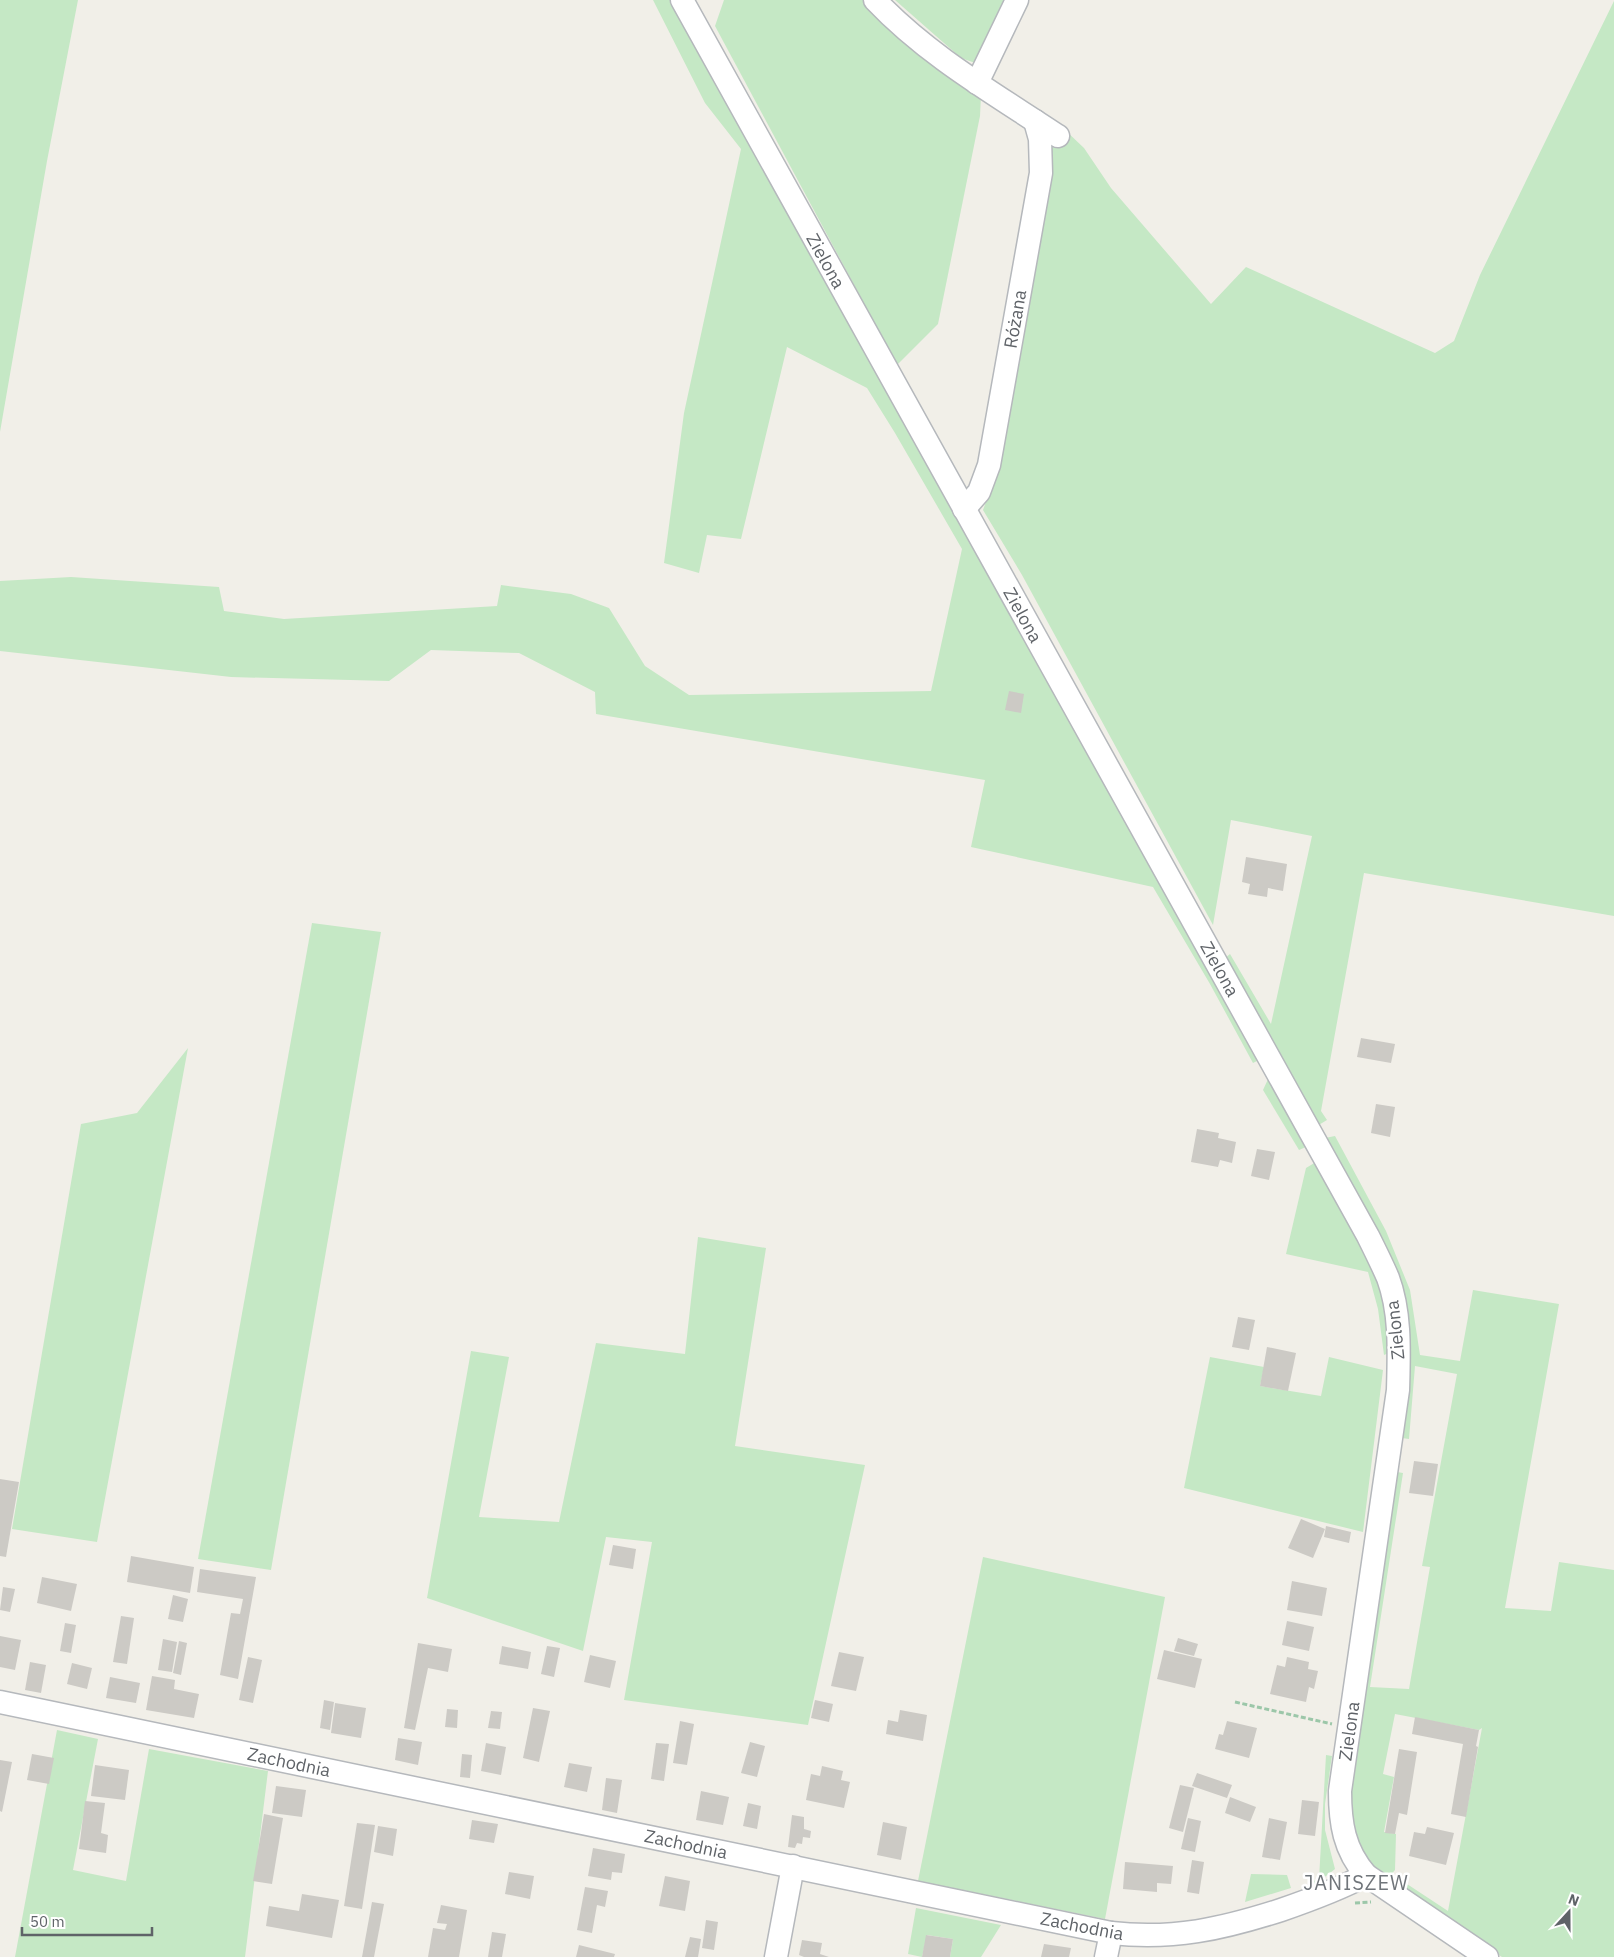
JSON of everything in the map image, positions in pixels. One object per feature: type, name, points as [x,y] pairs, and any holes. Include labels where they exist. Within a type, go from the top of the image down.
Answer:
[{"type":"street","name":"Zielona","points":[[682,0],[1368,1236],[1388,1280],[1397,1315],[1398,1390],[1340,1791],[1340,1813],[1349,1850],[1356,1864],[1366,1875],[1488,1957]]},
{"type":"street","points":[[875,0],[906,31],[940,58],[1058,136]]},
{"type":"street","points":[[977,83],[1016,0]]},
{"type":"street","name":"Różana","points":[[964,509],[979,492],[989,465],[1041,173],[1040,139],[1035,121]]},
{"type":"street","name":"Zachodnia","points":[[0,1702],[1111,1933],[1156,1936],[1206,1931],[1238,1924],[1333,1892],[1366,1875]]},
{"type":"street","points":[[776,1957],[793,1866]]},
{"type":"street","points":[[1106,1957],[1111,1933]]},
{"type":"path","points":[[1235,1702],[1350,1728]]},
{"type":"green space","points":[[0,0],[78,0],[47,161],[0,432]]},
{"type":"green space","points":[[653,0],[672,0],[1261,1059],[1253,1063],[1210,984],[1153,887],[971,847],[985,780],[596,714],[595,692],[519,653],[431,650],[389,681],[231,677],[0,651],[0,581],[71,577],[219,587],[224,611],[284,619],[497,606],[501,585],[571,594],[609,608],[645,666],[689,695],[931,691],[962,549],[867,388],[787,347],[741,539],[707,535],[699,573],[664,563],[684,413],[741,149],[705,103]]},
{"type":"green space","points":[[724,0],[867,0],[981,95],[980,116],[938,324],[897,365],[715,26]]},
{"type":"green space","points":[[895,0],[1009,0],[978,64],[961,58]]},
{"type":"green space","points":[[1614,1],[1614,916],[1364,873],[1321,1111],[1327,1120],[1317,1126],[1224,959],[1230,954],[1271,1024],[1312,836],[1231,820],[1213,925],[1022,575],[983,510],[995,477],[1047,146],[1064,129],[1084,148],[1111,188],[1211,304],[1246,267],[1435,353],[1454,341],[1480,275]]},
{"type":"green space","points":[[312,923],[381,932],[271,1570],[198,1559]]},
{"type":"green space","points":[[188,1048],[97,1542],[12,1529],[81,1124],[137,1113]]},
{"type":"green space","points":[[1270,1075],[1308,1146],[1299,1150],[1263,1090]]},
{"type":"green space","points":[[1335,1136],[1386,1231],[1410,1290],[1420,1355],[1460,1361],[1473,1290],[1559,1304],[1505,1608],[1551,1611],[1559,1562],[1614,1570],[1614,1957],[1502,1957],[1404,1893],[1407,1884],[1448,1911],[1482,1728],[1479,1730],[1395,1714],[1383,1774],[1394,1777],[1384,1832],[1396,1834],[1395,1870],[1388,1878],[1367,1860],[1356,1845],[1349,1800],[1397,1472],[1403,1473],[1370,1687],[1409,1689],[1430,1567],[1422,1566],[1457,1374],[1415,1366],[1409,1439],[1402,1438],[1409,1367],[1325,1138]]},
{"type":"green space","points":[[1316,1162],[1366,1253],[1383,1299],[1393,1351],[1384,1355],[1378,1309],[1368,1272],[1286,1254],[1306,1168]]},
{"type":"green space","points":[[698,1237],[766,1248],[735,1446],[865,1465],[808,1725],[624,1700],[652,1542],[606,1537],[583,1651],[427,1598],[471,1351],[509,1357],[479,1517],[559,1522],[596,1343],[685,1354]]},
{"type":"green space","points":[[1210,1357],[1264,1367],[1260,1386],[1321,1396],[1329,1357],[1383,1370],[1363,1532],[1184,1488]]},
{"type":"green space","points":[[983,1557],[1165,1597],[1105,1919],[918,1881]]},
{"type":"green space","points":[[57,1730],[98,1739],[73,1870],[126,1881],[149,1749],[268,1771],[245,1957],[15,1957]]},
{"type":"green space","points":[[1326,1755],[1332,1756],[1325,1804],[1325,1830],[1335,1869],[1313,1886],[1308,1883],[1319,1879]]},
{"type":"green space","points":[[1251,1874],[1287,1875],[1291,1888],[1245,1902]]},
{"type":"green space","points":[[916,1908],[1001,1925],[981,1957],[950,1957],[953,1939],[927,1935],[922,1957],[908,1954]]},
{"type":"building","points":[[1009,691],[1024,694],[1021,713],[1005,710]]},
{"type":"building","points":[[1246,857],[1287,864],[1283,891],[1268,888],[1267,897],[1248,894],[1250,884],[1242,882]]},
{"type":"building","points":[[1361,1038],[1395,1044],[1391,1063],[1357,1057]]},
{"type":"building","points":[[1376,1104],[1395,1107],[1390,1137],[1371,1133]]},
{"type":"building","points":[[1197,1129],[1219,1133],[1218,1138],[1236,1142],[1232,1163],[1220,1160],[1218,1167],[1191,1162]]},
{"type":"building","points":[[1257,1149],[1275,1152],[1269,1180],[1251,1176]]},
{"type":"building","points":[[1238,1317],[1255,1320],[1249,1350],[1232,1347]]},
{"type":"building","points":[[1267,1347],[1296,1353],[1288,1391],[1260,1386]]},
{"type":"building","points":[[1414,1461],[1438,1464],[1433,1496],[1409,1493]]},
{"type":"building","points":[[0,1479],[19,1482],[6,1557],[0,1556]]},
{"type":"building","points":[[1301,1519],[1325,1529],[1313,1558],[1288,1548]]},
{"type":"building","points":[[1326,1526],[1351,1532],[1349,1543],[1324,1537]]},
{"type":"building","points":[[613,1545],[636,1549],[633,1569],[609,1565]]},
{"type":"building","points":[[131,1556],[194,1567],[190,1593],[127,1582]]},
{"type":"building","points":[[200,1569],[256,1577],[238,1679],[220,1675],[231,1613],[240,1614],[243,1599],[197,1592]]},
{"type":"building","points":[[42,1577],[77,1584],[71,1611],[37,1603]]},
{"type":"building","points":[[1292,1581],[1327,1588],[1322,1616],[1287,1610]]},
{"type":"building","points":[[3,1587],[15,1589],[10,1612],[0,1610]]},
{"type":"building","points":[[173,1595],[188,1599],[183,1622],[168,1619]]},
{"type":"building","points":[[121,1616],[134,1618],[127,1664],[113,1662]]},
{"type":"building","points":[[1287,1621],[1314,1627],[1309,1651],[1282,1645]]},
{"type":"building","points":[[65,1623],[76,1625],[71,1653],[60,1651]]},
{"type":"building","points":[[0,1636],[21,1640],[15,1670],[0,1667]]},
{"type":"building","points":[[1178,1638],[1198,1644],[1194,1656],[1174,1651]]},
{"type":"building","points":[[163,1639],[177,1642],[172,1672],[158,1670]]},
{"type":"building","points":[[179,1641],[187,1643],[181,1675],[173,1673]]},
{"type":"building","points":[[418,1643],[452,1649],[448,1672],[428,1668],[415,1730],[404,1728]]},
{"type":"building","points":[[502,1646],[531,1652],[528,1669],[499,1664]]},
{"type":"building","points":[[547,1646],[560,1648],[554,1677],[541,1674]]},
{"type":"building","points":[[1164,1650],[1202,1659],[1195,1688],[1157,1679]]},
{"type":"building","points":[[839,1652],[864,1657],[856,1691],[831,1686]]},
{"type":"building","points":[[590,1655],[616,1661],[610,1688],[584,1682]]},
{"type":"building","points":[[248,1657],[262,1660],[253,1703],[239,1700]]},
{"type":"building","points":[[1287,1657],[1309,1662],[1308,1669],[1318,1671],[1314,1689],[1309,1687],[1306,1702],[1270,1694],[1277,1665],[1285,1667]]},
{"type":"building","points":[[30,1662],[46,1665],[41,1693],[25,1690]]},
{"type":"building","points":[[72,1663],[92,1668],[87,1689],[67,1684]]},
{"type":"building","points":[[152,1676],[175,1680],[174,1689],[199,1694],[194,1718],[146,1710]]},
{"type":"building","points":[[110,1677],[140,1683],[136,1703],[106,1698]]},
{"type":"building","points":[[324,1700],[334,1702],[330,1730],[320,1728]]},
{"type":"building","points":[[815,1700],[833,1704],[829,1722],[811,1718]]},
{"type":"building","points":[[335,1703],[366,1708],[361,1738],[331,1733]]},
{"type":"building","points":[[533,1708],[550,1711],[539,1762],[523,1758]]},
{"type":"building","points":[[447,1709],[458,1710],[457,1728],[445,1727]]},
{"type":"building","points":[[900,1710],[927,1715],[923,1741],[886,1734],[888,1720],[898,1722]]},
{"type":"building","points":[[491,1711],[502,1712],[500,1729],[488,1728]]},
{"type":"building","points":[[1415,1717],[1479,1730],[1476,1746],[1478,1747],[1466,1817],[1451,1814],[1463,1744],[1412,1734]]},
{"type":"building","points":[[680,1721],[694,1724],[687,1765],[673,1763]]},
{"type":"building","points":[[1227,1721],[1257,1728],[1249,1758],[1215,1749],[1219,1734],[1223,1735]]},
{"type":"building","points":[[398,1738],[422,1742],[418,1765],[395,1760]]},
{"type":"building","points":[[750,1742],[765,1746],[757,1777],[741,1773]]},
{"type":"building","points":[[486,1743],[506,1747],[501,1775],[481,1771]]},
{"type":"building","points":[[656,1743],[669,1744],[664,1781],[651,1779]]},
{"type":"building","points":[[1399,1749],[1417,1752],[1407,1815],[1399,1813],[1395,1834],[1385,1833]]},
{"type":"building","points":[[32,1754],[54,1758],[49,1784],[27,1780]]},
{"type":"building","points":[[462,1754],[472,1755],[470,1778],[460,1777]]},
{"type":"building","points":[[0,1760],[12,1762],[2,1812],[0,1811]]},
{"type":"building","points":[[569,1763],[592,1767],[587,1792],[564,1787]]},
{"type":"building","points":[[95,1765],[129,1770],[125,1800],[91,1796]]},
{"type":"building","points":[[822,1766],[843,1771],[841,1780],[850,1782],[844,1808],[806,1800],[811,1774],[820,1776]]},
{"type":"building","points":[[1197,1773],[1232,1785],[1227,1798],[1192,1786]]},
{"type":"building","points":[[606,1778],[622,1780],[617,1813],[602,1810]]},
{"type":"building","points":[[1180,1785],[1194,1788],[1183,1832],[1169,1828]]},
{"type":"building","points":[[276,1786],[306,1790],[302,1817],[272,1813]]},
{"type":"building","points":[[701,1791],[729,1797],[723,1825],[696,1820]]},
{"type":"building","points":[[1230,1797],[1256,1807],[1250,1822],[1225,1813]]},
{"type":"building","points":[[1302,1800],[1319,1802],[1315,1836],[1298,1834]]},
{"type":"building","points":[[85,1801],[105,1803],[101,1833],[108,1835],[106,1853],[79,1849]]},
{"type":"building","points":[[748,1803],[761,1806],[757,1829],[743,1826]]},
{"type":"building","points":[[264,1814],[283,1818],[272,1884],[253,1881]]},
{"type":"building","points":[[792,1815],[804,1817],[804,1829],[811,1831],[810,1838],[803,1837],[802,1844],[797,1843],[795,1848],[788,1847]]},
{"type":"building","points":[[1188,1818],[1201,1821],[1195,1852],[1181,1849]]},
{"type":"building","points":[[1269,1818],[1287,1822],[1280,1860],[1262,1857]]},
{"type":"building","points":[[472,1820],[498,1824],[494,1843],[469,1839]]},
{"type":"building","points":[[883,1822],[907,1827],[901,1860],[877,1855]]},
{"type":"building","points":[[357,1823],[375,1825],[362,1909],[344,1906]]},
{"type":"building","points":[[378,1826],[397,1829],[393,1856],[374,1852]]},
{"type":"building","points":[[1427,1827],[1454,1833],[1446,1865],[1409,1856],[1414,1832],[1425,1834]]},
{"type":"building","points":[[593,1848],[625,1854],[622,1873],[612,1872],[611,1880],[588,1876]]},
{"type":"building","points":[[1192,1860],[1204,1862],[1199,1894],[1187,1892]]},
{"type":"building","points":[[1125,1862],[1173,1866],[1171,1884],[1157,1883],[1157,1892],[1123,1889]]},
{"type":"building","points":[[509,1872],[534,1876],[530,1899],[505,1894]]},
{"type":"building","points":[[665,1876],[690,1881],[685,1911],[659,1906]]},
{"type":"building","points":[[585,1887],[608,1891],[605,1907],[597,1905],[592,1933],[577,1930]]},
{"type":"building","points":[[302,1894],[339,1900],[332,1938],[266,1926],[269,1906],[299,1911]]},
{"type":"building","points":[[372,1902],[384,1904],[374,1957],[362,1957]]},
{"type":"building","points":[[441,1905],[467,1910],[459,1957],[428,1957],[433,1928],[445,1930],[447,1924],[437,1923]]},
{"type":"building","points":[[706,1920],[718,1922],[714,1950],[702,1948]]},
{"type":"building","points":[[492,1932],[506,1934],[502,1957],[488,1957]]},
{"type":"building","points":[[926,1935],[953,1939],[950,1957],[922,1957]]},
{"type":"building","points":[[690,1937],[701,1939],[698,1957],[685,1957]]},
{"type":"building","points":[[802,1940],[822,1943],[820,1954],[829,1957],[804,1957],[799,1955]]},
{"type":"building","points":[[1044,1944],[1071,1948],[1069,1957],[1041,1957]]},
{"type":"building","points":[[579,1945],[615,1954],[614,1957],[576,1957]]},
{"type":"district","name":"JANISZEW","points":[[1356,1882]]}]
